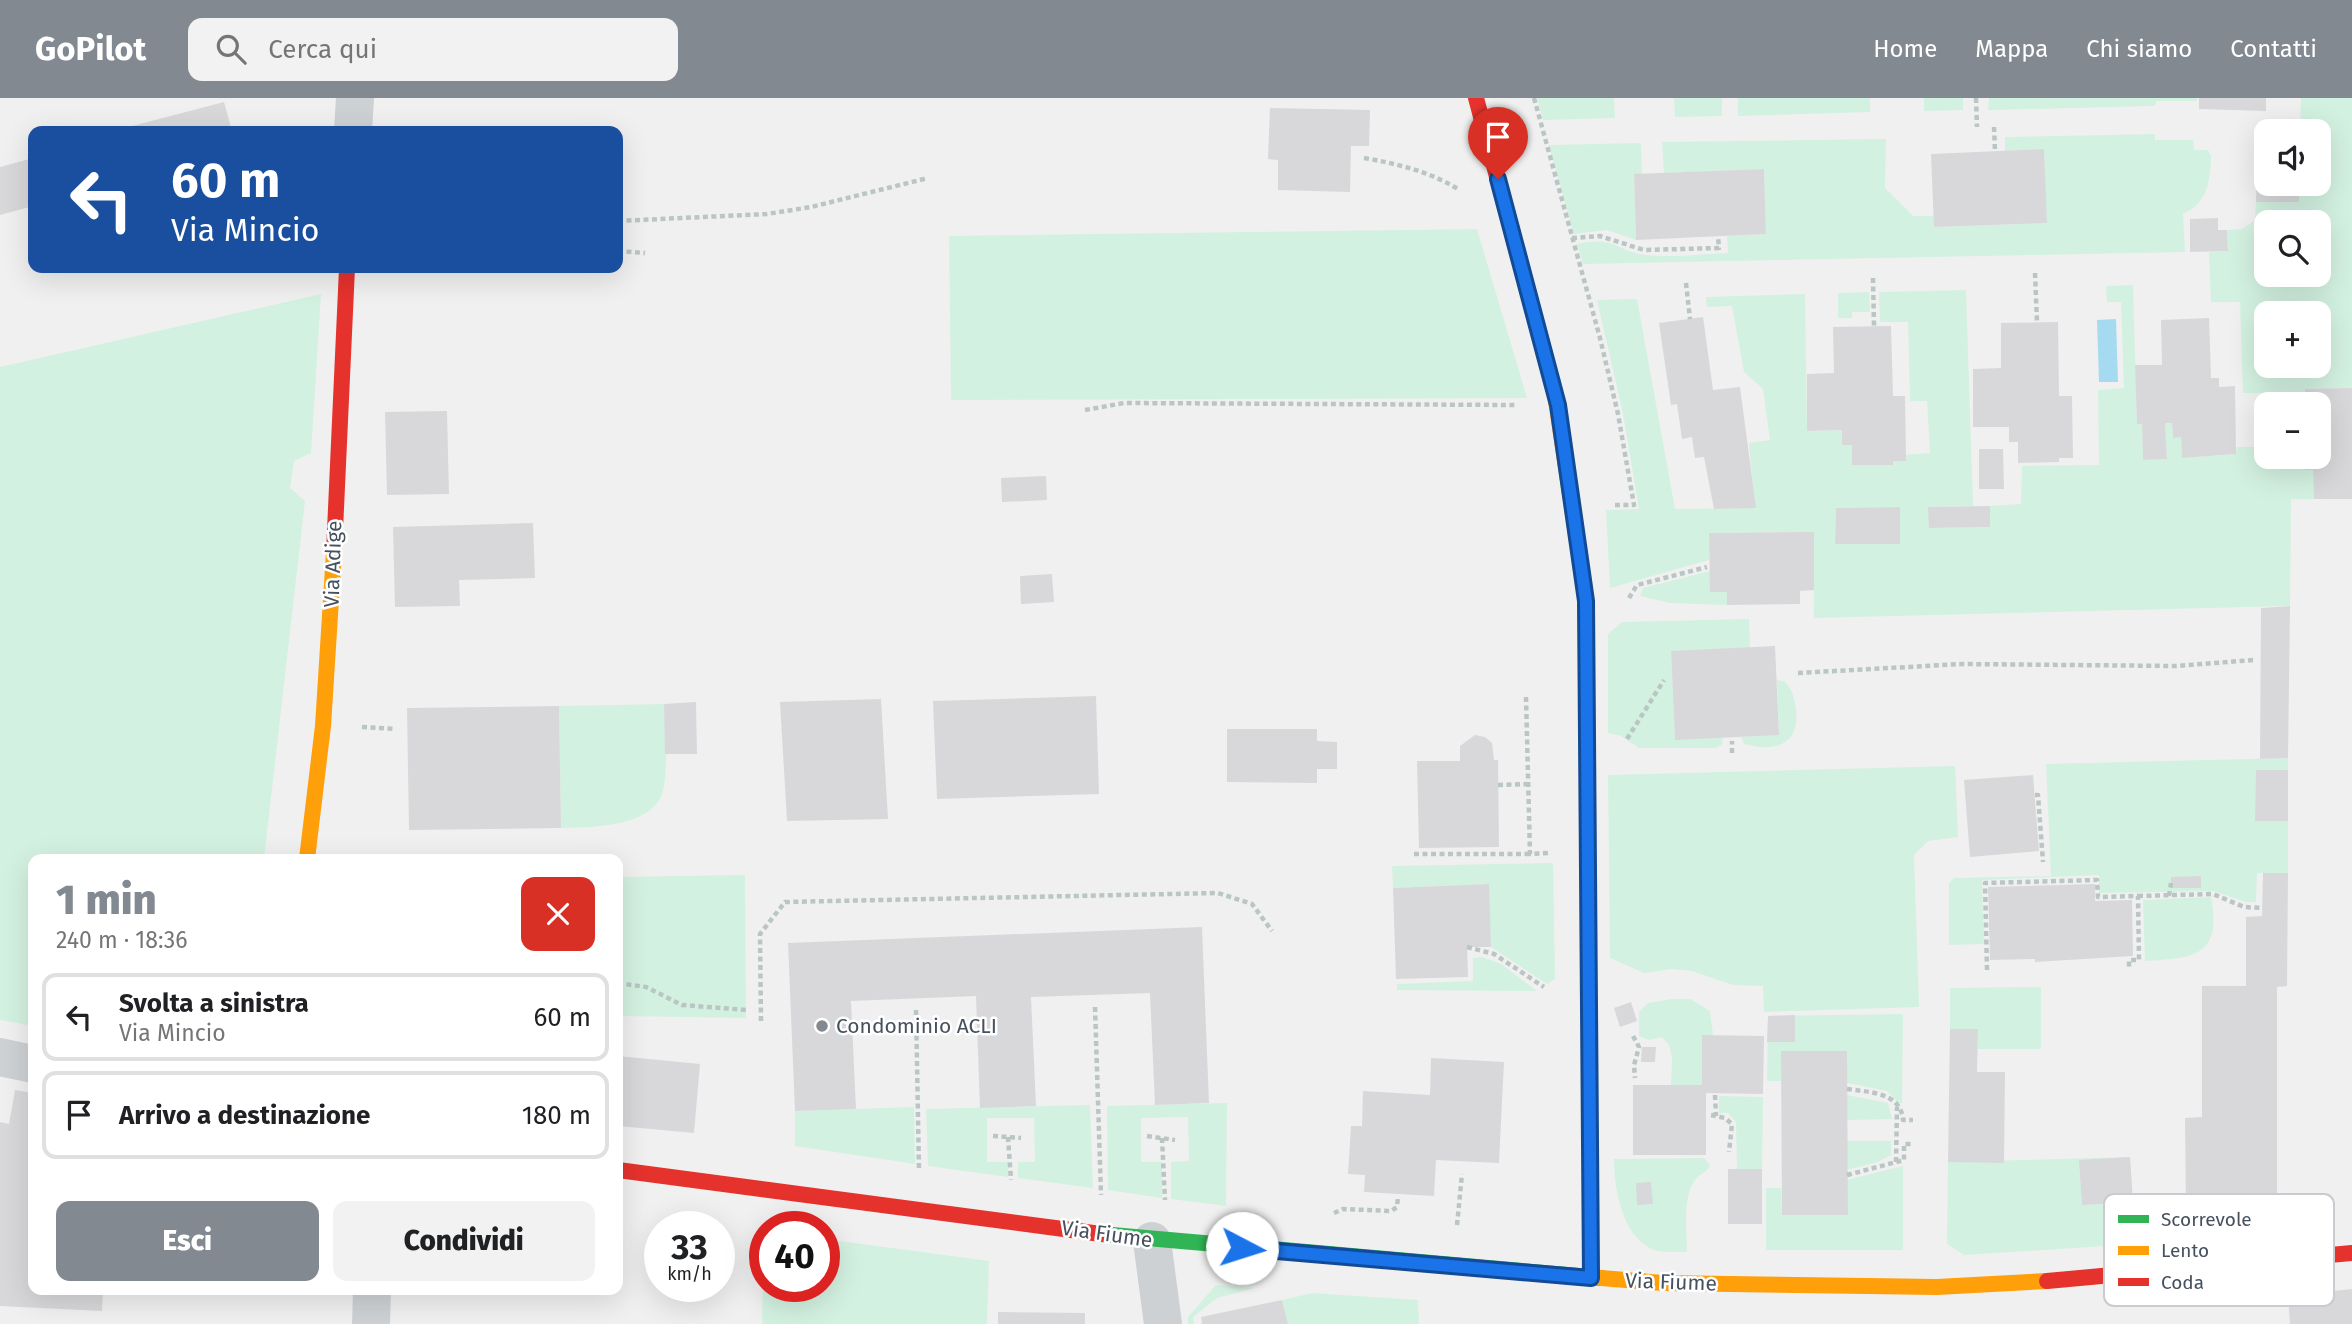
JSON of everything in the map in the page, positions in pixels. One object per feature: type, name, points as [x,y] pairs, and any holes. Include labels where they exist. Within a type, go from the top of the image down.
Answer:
[{"type":"street","points":[[353,126],[355,98]]},
{"type":"street","points":[[1476,98],[1558,405],[1575,506],[1588,634],[1591,1278]]},
{"type":"street","name":"Via Adige","points":[[308,854],[323,726],[330,629],[347,273]]},
{"type":"street","points":[[0,1057],[28,1063]]},
{"type":"street","name":"Via Fiume","points":[[623,1171],[1152,1241],[1591,1278],[1775,1287],[1937,1287],[2104,1276]]},
{"type":"street","points":[[1152,1241],[1163,1324]]},
{"type":"street","name":"Via Fiume","points":[[2334,1255],[2352,1253]]},
{"type":"street","points":[[371,1324],[372,1295]]},
{"type":"path","points":[[1534,98],[1618,414],[1634,505],[1575,506]]},
{"type":"path","points":[[1976,98],[1977,127]]},
{"type":"path","points":[[1994,127],[1995,151]]},
{"type":"path","points":[[1364,158],[1402,164],[1440,178],[1462,191]]},
{"type":"path","points":[[623,221],[778,212],[811,207],[928,178]]},
{"type":"path","points":[[1572,238],[1601,236],[1644,250],[1719,248],[1718,236]]},
{"type":"path","points":[[623,251],[645,253]]},
{"type":"path","points":[[2035,273],[2037,322]]},
{"type":"path","points":[[1873,278],[1874,326]]},
{"type":"path","points":[[1685,283],[1690,319]]},
{"type":"path","points":[[1085,410],[1124,403],[1558,405]]},
{"type":"path","points":[[1629,603],[1633,588],[1637,585],[1707,566]]},
{"type":"path","points":[[1798,673],[1962,664],[2176,666],[2253,660]]},
{"type":"path","points":[[1616,742],[1626,740],[1632,735],[1664,680]]},
{"type":"path","points":[[1526,697],[1530,854]]},
{"type":"path","points":[[382,728],[396,729]]},
{"type":"path","points":[[1732,741],[1732,753]]},
{"type":"path","points":[[1498,785],[1529,785]]},
{"type":"path","points":[[2035,795],[2038,795],[2043,862]]},
{"type":"path","points":[[1414,854],[1553,853]]},
{"type":"path","points":[[1987,970],[1985,883],[2097,880],[2098,897],[2213,894],[2244,906],[2262,908]]},
{"type":"path","points":[[2169,896],[2171,883]]},
{"type":"path","points":[[761,1021],[760,934],[785,902],[1218,893],[1252,904],[1272,930]]},
{"type":"path","points":[[2129,968],[2129,960],[2139,960],[2138,896]]},
{"type":"path","points":[[1467,947],[1494,954],[1544,987]]},
{"type":"path","points":[[623,984],[646,987],[682,1005],[747,1010]]},
{"type":"path","points":[[1094,1007],[1101,1196]]},
{"type":"path","points":[[916,1010],[919,1174]]},
{"type":"path","points":[[1632,1032],[1639,1047],[1634,1065],[1635,1078]]},
{"type":"path","points":[[1847,1089],[1878,1094],[1892,1100],[1903,1120],[1913,1120]]},
{"type":"path","points":[[1715,1095],[1713,1116],[1726,1118],[1732,1124],[1729,1152]]},
{"type":"path","points":[[1896,1163],[1897,1105]]},
{"type":"path","points":[[993,1136],[1021,1138]]},
{"type":"path","points":[[1147,1136],[1175,1140]]},
{"type":"path","points":[[1009,1137],[1011,1184]]},
{"type":"path","points":[[1163,1138],[1165,1204]]},
{"type":"path","points":[[1847,1175],[1905,1160],[1904,1144],[1913,1144]]},
{"type":"path","points":[[1456,1236],[1462,1174]]},
{"type":"path","points":[[1333,1214],[1343,1209],[1391,1211],[1398,1207],[1398,1197]]},
{"type":"green space","points":[[1537,98],[1614,98],[1615,118],[1543,120]]},
{"type":"green space","points":[[1674,98],[1722,98],[1722,116],[1675,117]]},
{"type":"green space","points":[[1738,98],[1870,98],[1870,112],[1738,116]]},
{"type":"green space","points":[[1924,98],[1963,98],[1963,110],[1924,111]]},
{"type":"green space","points":[[1989,98],[2197,98],[2197,101],[2156,101],[2155,106],[1988,110]]},
{"type":"green space","points":[[2301,98],[2352,98],[2352,388],[2243,393],[2240,302],[2211,302],[2209,252],[2228,251],[2227,230],[2242,229],[2254,221],[2254,287],[2331,287],[2331,210],[2256,210],[2256,202],[2299,202],[2299,196],[2331,196],[2331,119],[2300,119]]},
{"type":"green space","points":[[2155,134],[2155,140],[2193,140],[2194,150],[2208,150],[2211,156],[2210,174],[2203,197],[2183,214],[2185,252],[1583,264],[1577,244],[1600,242],[1645,255],[1686,256],[1728,253],[1727,236],[1766,234],[1764,169],[1664,173],[1662,142],[1886,139],[1885,188],[1913,216],[1934,216],[1935,227],[2046,223],[2044,149],[2005,151],[2005,137]]},
{"type":"green space","points":[[1641,143],[1642,174],[1634,175],[1636,240],[1607,230],[1574,234],[1549,145]]},
{"type":"green space","points":[[1477,229],[1527,398],[951,400],[949,236]]},
{"type":"green space","points":[[2133,285],[2137,423],[2142,424],[2143,460],[2167,459],[2165,423],[2172,423],[2173,437],[2181,437],[2182,458],[2236,454],[2237,447],[2254,447],[2254,469],[2313,470],[2314,499],[2291,499],[2290,606],[1814,618],[1813,532],[1709,533],[1709,560],[1610,588],[1606,510],[1639,509],[1623,414],[1597,300],[1637,299],[1675,509],[1755,508],[1749,443],[1770,440],[1763,389],[1744,372],[1732,306],[1707,307],[1706,297],[1805,294],[1807,431],[1842,430],[1842,445],[1852,445],[1853,465],[1893,465],[1893,461],[1906,461],[1906,455],[1930,453],[1927,401],[1910,401],[1908,322],[1880,322],[1879,292],[1966,290],[1973,506],[1929,507],[1929,528],[1990,527],[1990,506],[2021,504],[2022,466],[2099,465],[2098,390],[2124,388],[2121,302],[2107,302],[2106,286]],"holes":[[[1900,507],[1900,544],[1835,544],[1836,508]]]},
{"type":"green space","points":[[1869,292],[1870,312],[1852,312],[1852,318],[1838,318],[1838,293]]},
{"type":"green space","points":[[321,294],[311,453],[294,461],[290,488],[305,501],[265,854],[28,854],[28,1025],[0,1020],[0,367]]},
{"type":"green space","points":[[1710,571],[1727,592],[1727,605],[1670,603],[1640,596],[1643,588]]},
{"type":"green space","points":[[1749,619],[1750,648],[1671,652],[1675,739],[1723,737],[1722,745],[1715,748],[1639,748],[1621,736],[1608,733],[1608,634],[1622,622]]},
{"type":"green space","points":[[1777,680],[1784,681],[1793,695],[1796,711],[1794,732],[1782,744],[1774,746],[1744,744],[1741,737],[1779,734]]},
{"type":"green space","points":[[664,704],[666,766],[659,800],[650,810],[622,822],[561,828],[559,706]]},
{"type":"green space","points":[[2288,758],[2288,873],[2257,873],[2256,902],[2246,902],[2213,891],[2099,893],[2099,875],[1982,880],[1984,944],[1949,945],[1949,883],[1954,878],[2051,876],[2046,764]]},
{"type":"green space","points":[[1955,766],[1958,837],[1928,841],[1914,855],[1919,1007],[1764,1012],[1763,986],[1733,985],[1692,971],[1672,969],[1644,973],[1610,958],[1608,775]]},
{"type":"green space","points":[[1553,863],[1555,979],[1547,984],[1491,947],[1488,884],[1393,888],[1392,866]]},
{"type":"green space","points":[[745,875],[746,1018],[623,1016],[623,877]]},
{"type":"green space","points":[[2211,897],[2212,931],[2201,950],[2178,958],[2145,961],[2143,900]]},
{"type":"green space","points":[[1482,957],[1501,964],[1537,991],[1397,990],[1397,984],[1473,981],[1473,958]]},
{"type":"green space","points":[[2041,987],[2041,1049],[1978,1049],[1977,1029],[1950,1029],[1950,988]]},
{"type":"green space","points":[[1690,999],[1710,1011],[1713,1035],[1702,1036],[1702,1085],[1671,1085],[1672,1058],[1669,1045],[1662,1037],[1649,1040],[1639,1036],[1639,1012],[1648,1003]]},
{"type":"green space","points":[[1903,1014],[1902,1103],[1898,1103],[1887,1091],[1847,1083],[1781,1051],[1781,1081],[1767,1081],[1768,1016]]},
{"type":"green space","points":[[1847,1095],[1888,1103],[1892,1119],[1847,1120]]},
{"type":"green space","points":[[1719,1096],[1763,1097],[1762,1169],[1737,1169],[1736,1122],[1728,1113],[1719,1113]]},
{"type":"green space","points":[[1227,1103],[1226,1206],[1171,1199],[1171,1162],[1189,1161],[1188,1117],[1141,1118],[1141,1162],[1162,1162],[1162,1198],[1108,1190],[1107,1106]]},
{"type":"green space","points":[[1090,1105],[1093,1188],[1018,1178],[1018,1162],[1035,1162],[1034,1118],[987,1118],[987,1162],[1009,1162],[1008,1177],[928,1166],[926,1109]]},
{"type":"green space","points":[[914,1107],[915,1164],[795,1146],[795,1111]]},
{"type":"green space","points":[[1847,1141],[1891,1141],[1891,1155],[1878,1162],[1847,1170]]},
{"type":"green space","points":[[2130,1157],[2132,1194],[2104,1194],[2104,1246],[1964,1255],[1947,1244],[1948,1162]]},
{"type":"green space","points":[[1704,1158],[1710,1165],[1695,1180],[1688,1196],[1687,1252],[1658,1251],[1643,1244],[1634,1235],[1622,1211],[1614,1159]]},
{"type":"green space","points":[[1903,1166],[1903,1250],[1766,1250],[1766,1188],[1781,1188],[1782,1215],[1847,1215],[1847,1180]]},
{"type":"green space","points":[[840,1241],[989,1261],[987,1324],[762,1324],[762,1302],[840,1302]]},
{"type":"green space","points":[[1216,1285],[1254,1288],[1217,1298],[1193,1317],[1194,1324],[1188,1324],[1188,1317]]},
{"type":"green space","points":[[1313,1293],[1418,1300],[1419,1324],[1288,1324],[1282,1300]]},
{"type":"water","points":[[2116,319],[2118,382],[2099,382],[2097,320]]},
{"type":"building","points":[[2199,98],[2266,98],[2266,111],[2199,109]]},
{"type":"building","points":[[224,102],[231,126],[132,126]]},
{"type":"building","points":[[1270,108],[1370,110],[1369,146],[1351,146],[1350,192],[1278,190],[1278,160],[1268,159]]},
{"type":"building","points":[[2044,149],[2047,223],[1934,227],[1931,154]]},
{"type":"building","points":[[28,159],[28,207],[0,215],[0,167]]},
{"type":"building","points":[[1764,169],[1766,234],[1636,240],[1634,174]]},
{"type":"building","points":[[2256,196],[2299,196],[2299,202],[2256,202]]},
{"type":"building","points":[[2218,218],[2218,230],[2227,230],[2228,251],[2190,252],[2190,219]]},
{"type":"building","points":[[1703,317],[1713,390],[1740,387],[1756,508],[1714,509],[1704,457],[1695,458],[1692,437],[1682,439],[1677,404],[1671,405],[1659,323]]},
{"type":"building","points":[[2209,318],[2211,378],[2219,378],[2219,387],[2235,386],[2236,454],[2182,458],[2181,437],[2173,438],[2172,423],[2165,423],[2167,459],[2143,460],[2142,424],[2137,424],[2135,365],[2162,365],[2161,320]]},
{"type":"building","points":[[2058,322],[2059,396],[2072,396],[2073,458],[2059,458],[2059,462],[2018,463],[2018,442],[2009,442],[2009,427],[1973,427],[1973,369],[2001,368],[2001,323]]},
{"type":"building","points":[[1891,326],[1893,396],[1905,396],[1906,461],[1893,461],[1893,465],[1852,465],[1852,445],[1842,445],[1842,430],[1807,431],[1807,374],[1834,373],[1833,327]]},
{"type":"building","points":[[2352,388],[2352,499],[2314,499],[2313,470],[2305,469],[2331,469],[2331,392],[2305,392],[2305,389]]},
{"type":"building","points":[[447,411],[449,494],[387,495],[385,412]]},
{"type":"building","points":[[1979,449],[2003,449],[2004,489],[1979,489]]},
{"type":"building","points":[[1046,476],[1047,500],[1002,502],[1001,478]]},
{"type":"building","points":[[1990,506],[1990,527],[1929,528],[1928,507]]},
{"type":"building","points":[[1900,507],[1900,544],[1835,544],[1836,508]]},
{"type":"building","points":[[533,523],[535,578],[459,580],[460,606],[395,607],[393,527]]},
{"type":"building","points":[[1814,532],[1814,590],[1800,591],[1800,604],[1727,605],[1727,592],[1710,592],[1709,533]]},
{"type":"building","points":[[1052,574],[1054,602],[1021,604],[1020,576]]},
{"type":"building","points":[[2290,606],[2288,758],[2260,759],[2261,608]]},
{"type":"building","points":[[1775,646],[1779,735],[1675,740],[1671,651]]},
{"type":"building","points":[[1096,696],[1099,794],[937,799],[933,701]]},
{"type":"building","points":[[881,699],[888,819],[787,821],[780,702]]},
{"type":"building","points":[[696,702],[697,754],[665,754],[664,704]]},
{"type":"building","points":[[559,706],[561,828],[409,830],[407,708]]},
{"type":"building","points":[[1227,729],[1317,729],[1317,741],[1337,742],[1337,769],[1317,769],[1317,783],[1227,782]]},
{"type":"building","points":[[1475,735],[1485,737],[1492,743],[1494,760],[1498,760],[1499,847],[1419,848],[1417,761],[1460,761],[1460,746]]},
{"type":"building","points":[[2256,770],[2288,770],[2288,821],[2255,821]]},
{"type":"building","points":[[2033,775],[2039,851],[1970,857],[1964,780]]},
{"type":"building","points":[[2263,873],[2288,873],[2287,986],[2277,987],[2277,1194],[2186,1194],[2185,1118],[2202,1117],[2202,986],[2246,986],[2246,917],[2262,916]]},
{"type":"building","points":[[2201,876],[2201,888],[2171,888],[2171,877]]},
{"type":"building","points":[[1489,884],[1491,947],[1467,947],[1468,977],[1396,979],[1393,888]]},
{"type":"building","points":[[2095,884],[2095,901],[2132,900],[2133,956],[2035,962],[2035,959],[1990,960],[1988,887]]},
{"type":"building","name":"Condominio ACLI","points":[[1202,927],[1209,1103],[1155,1105],[1150,993],[1031,997],[1036,1106],[980,1108],[976,996],[851,1001],[856,1109],[795,1111],[788,943]]},
{"type":"building","points":[[1631,1002],[1637,1021],[1620,1027],[1614,1008]]},
{"type":"building","points":[[1795,1015],[1795,1042],[1767,1042],[1768,1016]]},
{"type":"building","points":[[1950,1029],[1978,1029],[1977,1072],[2005,1072],[2004,1163],[1948,1162]]},
{"type":"building","points":[[1702,1035],[1764,1036],[1763,1094],[1706,1093],[1706,1155],[1633,1155],[1633,1085],[1702,1085]]},
{"type":"building","points":[[1642,1047],[1656,1047],[1655,1062],[1641,1062]]},
{"type":"building","points":[[1781,1051],[1847,1051],[1848,1215],[1782,1215]]},
{"type":"building","points":[[623,1056],[700,1064],[694,1133],[623,1126]]},
{"type":"building","points":[[1431,1058],[1504,1062],[1499,1163],[1436,1160],[1434,1196],[1364,1192],[1365,1175],[1348,1174],[1351,1126],[1362,1126],[1363,1091],[1430,1095]]},
{"type":"building","points":[[15,1090],[28,1092],[28,1295],[103,1295],[102,1311],[0,1306],[0,1122],[9,1124]]},
{"type":"building","points":[[2130,1157],[2132,1194],[2104,1194],[2104,1204],[2082,1205],[2079,1160]]},
{"type":"building","points":[[1728,1169],[1762,1169],[1762,1224],[1728,1224]]},
{"type":"building","points":[[1651,1182],[1653,1204],[1637,1205],[1636,1183]]},
{"type":"building","points":[[2352,1289],[2352,1324],[2290,1324],[2289,1306],[2334,1306],[2334,1291]]},
{"type":"building","points":[[1282,1300],[1288,1324],[1202,1324],[1201,1317]]},
{"type":"building","points":[[998,1312],[1085,1313],[1085,1324],[998,1324]]},
{"type":"traffic: fast","points":[[1101,1234],[1601,1278]]},
{"type":"traffic: slow","points":[[1555,394],[1586,601],[1587,712]]},
{"type":"traffic: slow","points":[[308,854],[323,726],[334,552]]},
{"type":"traffic: slow","points":[[1601,1278],[1663,1283],[1937,1287],[2047,1281]]},
{"type":"traffic: jam","points":[[1476,98],[1555,394]]},
{"type":"traffic: jam","points":[[334,552],[347,273]]},
{"type":"traffic: jam","points":[[1587,712],[1591,1278]]},
{"type":"traffic: jam","points":[[623,1171],[1101,1234]]},
{"type":"traffic: jam","points":[[2334,1255],[2352,1253]]},
{"type":"traffic: jam","points":[[2047,1281],[2104,1276]]},
{"type":"place","name":"Condominio ACLI","points":[[822,1026]]},
{"type":"route","points":[[1242,1248],[1591,1278],[1589,675],[1586,601],[1575,506],[1558,405],[1498,179]]}]
